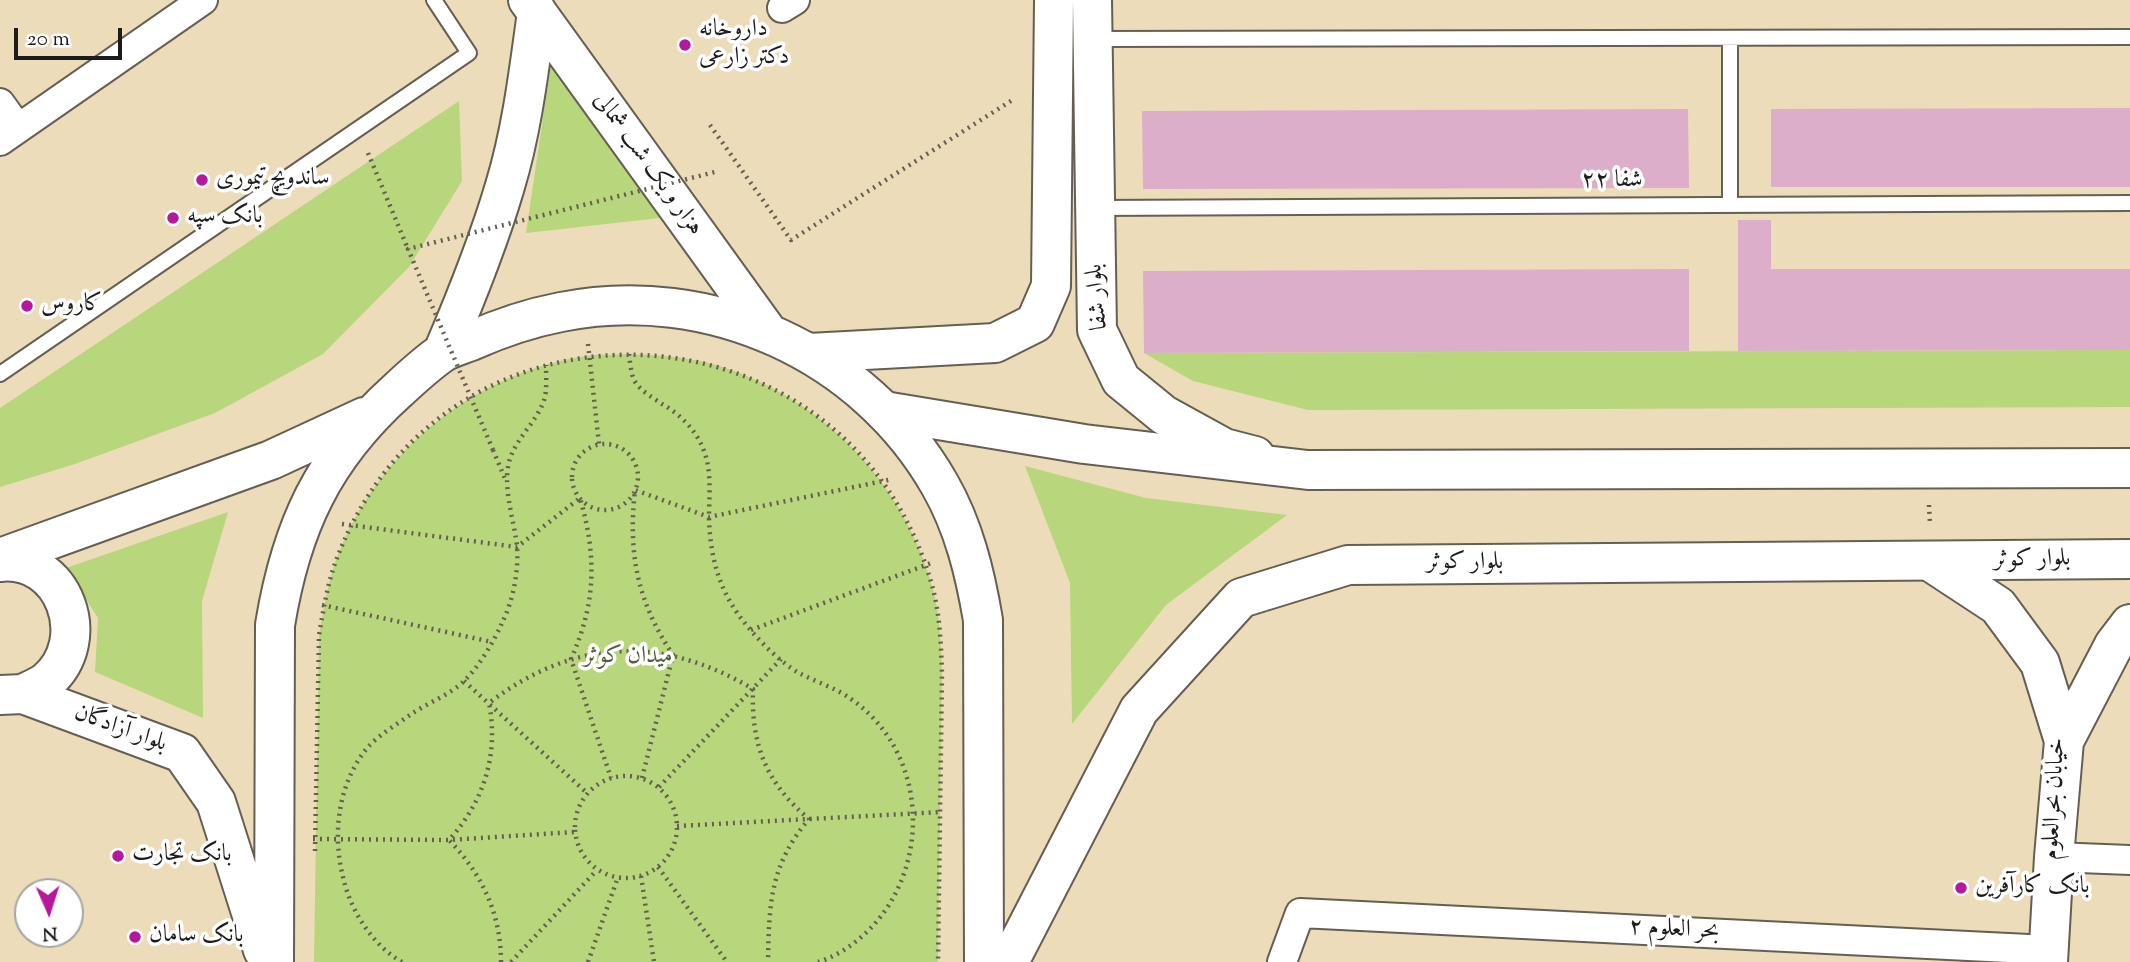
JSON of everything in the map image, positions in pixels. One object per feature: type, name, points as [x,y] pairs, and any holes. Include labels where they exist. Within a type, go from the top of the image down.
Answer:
[{"type":"main road","name":"بلوار شفا","points":[[809,353],[995,344],[1035,323],[1051,286],[1054,0]]},
{"type":"main road","name":"بلوار شفا","points":[[1091,0],[1097,330],[1121,380],[1164,415],[1224,448],[1308,470]]},
{"type":"main road","name":"هزار و یک شب شمالی","points":[[532,6],[767,331]]},
{"type":"main road","points":[[443,352],[479,270],[506,184],[526,96],[532,6]]},
{"type":"main road","points":[[274,962],[275,625],[283,578],[316,489],[342,449],[372,413],[443,352],[534,317],[583,307],[627,304],[675,307],[722,316],[767,331],[809,353],[848,379],[884,411],[915,447],[931,471],[960,529],[975,574],[983,620],[984,962]]},
{"type":"main road","points":[[884,411],[1084,444],[1308,470],[2130,468]]},
{"type":"main road","points":[[0,560],[271,460],[372,413]]},
{"type":"main road","name":"بلوار کوثر","points":[[1009,962],[1139,710],[1241,598],[1348,565],[2130,559]]},
{"type":"main road","points":[[0,560],[36,569],[56,586],[69,609],[72,635],[63,661],[47,681],[11,694]]},
{"type":"main road","name":"خیابان بحرالعلوم","points":[[1931,562],[1998,606],[2040,663],[2064,741],[2049,956]]},
{"type":"main road","points":[[2064,741],[2114,645],[2130,624]]},
{"type":"main road","name":"بلوار آزادگان","points":[[11,694],[182,753],[216,802],[267,962]]},
{"type":"street","points":[[0,103],[9,134],[203,0]]},
{"type":"street","points":[[2054,857],[2130,860]]},
{"type":"street","name":"بحر العلوم ۲","points":[[1282,962],[1300,913],[2049,956]]},
{"type":"lane","points":[[0,374],[469,53],[434,0]]},
{"type":"lane","points":[[1092,39],[2130,37]]},
{"type":"lane","points":[[1730,38],[1730,204]]},
{"type":"lane","name":"شفا ۲۲","points":[[1094,208],[2130,203]]},
{"type":"path","points":[[710,125],[791,240],[1054,74]]},
{"type":"path","points":[[358,129],[508,487]]},
{"type":"path","points":[[408,249],[719,171]]},
{"type":"path","points":[[583,307],[599,444]]},
{"type":"path","points":[[629,354],[634,379],[650,397],[684,421],[705,453],[710,494],[711,548],[719,578],[732,606],[751,630],[797,672],[850,698],[884,730],[904,766],[914,814],[908,866],[890,903],[864,934],[849,947],[818,962]]},
{"type":"path","points":[[315,852],[319,635],[324,605],[338,554],[351,525],[378,481],[435,421],[494,385],[546,365],[589,356],[670,356],[711,364],[751,377],[822,419],[853,447],[883,481],[903,513],[934,591],[940,632],[938,962]]},
{"type":"path","points":[[402,962],[374,937],[352,904],[340,865],[337,824],[347,785],[355,766],[370,745],[464,681],[504,620],[512,596],[517,547],[510,509],[507,468],[510,457],[545,397],[546,365]]},
{"type":"path","points":[[611,778],[571,660],[589,607],[592,579],[588,524],[574,486],[572,472],[577,459],[586,449],[599,444],[614,445],[626,451],[635,463],[638,476],[632,540],[640,589],[659,634],[673,655],[642,778]]},
{"type":"path","points":[[1927,469],[1931,562]]},
{"type":"path","points":[[635,490],[709,517],[931,471]]},
{"type":"path","points":[[580,498],[590,506],[603,510],[616,508],[628,501],[635,490]]},
{"type":"path","points":[[303,519],[517,547],[580,498]]},
{"type":"path","points":[[751,630],[967,550]]},
{"type":"path","points":[[280,595],[492,642]]},
{"type":"path","points":[[489,703],[527,677],[571,660],[621,651],[673,655],[701,663],[728,674],[753,689]]},
{"type":"path","points":[[659,787],[781,659]]},
{"type":"path","points":[[464,681],[587,793]]},
{"type":"path","points":[[753,689],[754,731],[759,752],[779,789],[793,806],[809,819]]},
{"type":"path","points":[[449,840],[472,811],[487,777],[493,741],[489,703]]},
{"type":"path","points":[[626,775],[642,778],[659,787],[669,798],[675,811],[676,842],[658,867],[641,876],[618,877],[597,870],[586,860],[578,847],[574,832],[579,805],[587,793],[611,778],[626,775]]},
{"type":"path","points":[[677,826],[985,810]]},
{"type":"path","points":[[768,962],[769,908],[774,881],[788,848],[809,819]]},
{"type":"path","points":[[273,838],[449,840],[574,832]]},
{"type":"path","points":[[449,840],[470,864],[486,890],[498,930],[501,962]]},
{"type":"path","points":[[658,867],[727,962]]},
{"type":"path","points":[[511,962],[597,870]]},
{"type":"path","points":[[641,876],[654,962]]},
{"type":"path","points":[[588,962],[618,877]]},
{"type":"green space","points":[[553,50],[660,218],[526,233]]},
{"type":"green space","points":[[459,101],[462,181],[409,267],[323,354],[215,413],[75,464],[0,487],[0,408]]},
{"type":"green space","points":[[2130,350],[2130,407],[1308,410],[1193,381],[1144,353]]},
{"type":"green space","name":"میدان کوثر","points":[[629,354],[713,364],[752,378],[789,397],[822,421],[852,448],[879,478],[901,512],[919,549],[933,589],[940,631],[942,673],[938,962],[314,962],[319,635],[332,572],[357,515],[380,480],[406,449],[470,398],[506,379],[545,365],[586,356]]},
{"type":"green space","points":[[1025,466],[1146,498],[1287,515],[1166,605],[1072,724],[1070,583]]},
{"type":"green space","points":[[228,512],[202,601],[203,718],[95,672],[98,618],[66,568]]},
{"type":"building","points":[[2130,108],[2130,187],[1771,187],[1771,109]]},
{"type":"building","points":[[1688,109],[1689,188],[1143,189],[1142,111]]},
{"type":"building","points":[[1738,220],[1771,220],[1771,269],[2130,269],[2130,350],[1738,351]]},
{"type":"building","points":[[1689,269],[1689,351],[1144,353],[1143,271]]},
{"type":"place","name":"داروخانه دکتر زارعی","points":[[685,45]]},
{"type":"place","name":"ساندویچ تیموری","points":[[202,180]]},
{"type":"place","name":"بانک سپه","points":[[173,218]]},
{"type":"place","name":"کاروس","points":[[27,306]]},
{"type":"place","name":"بانک تجارت","points":[[118,856]]},
{"type":"place","name":"بانک کارآفرین","points":[[1961,888]]},
{"type":"place","name":"بانک سامان","points":[[135,937]]}]
